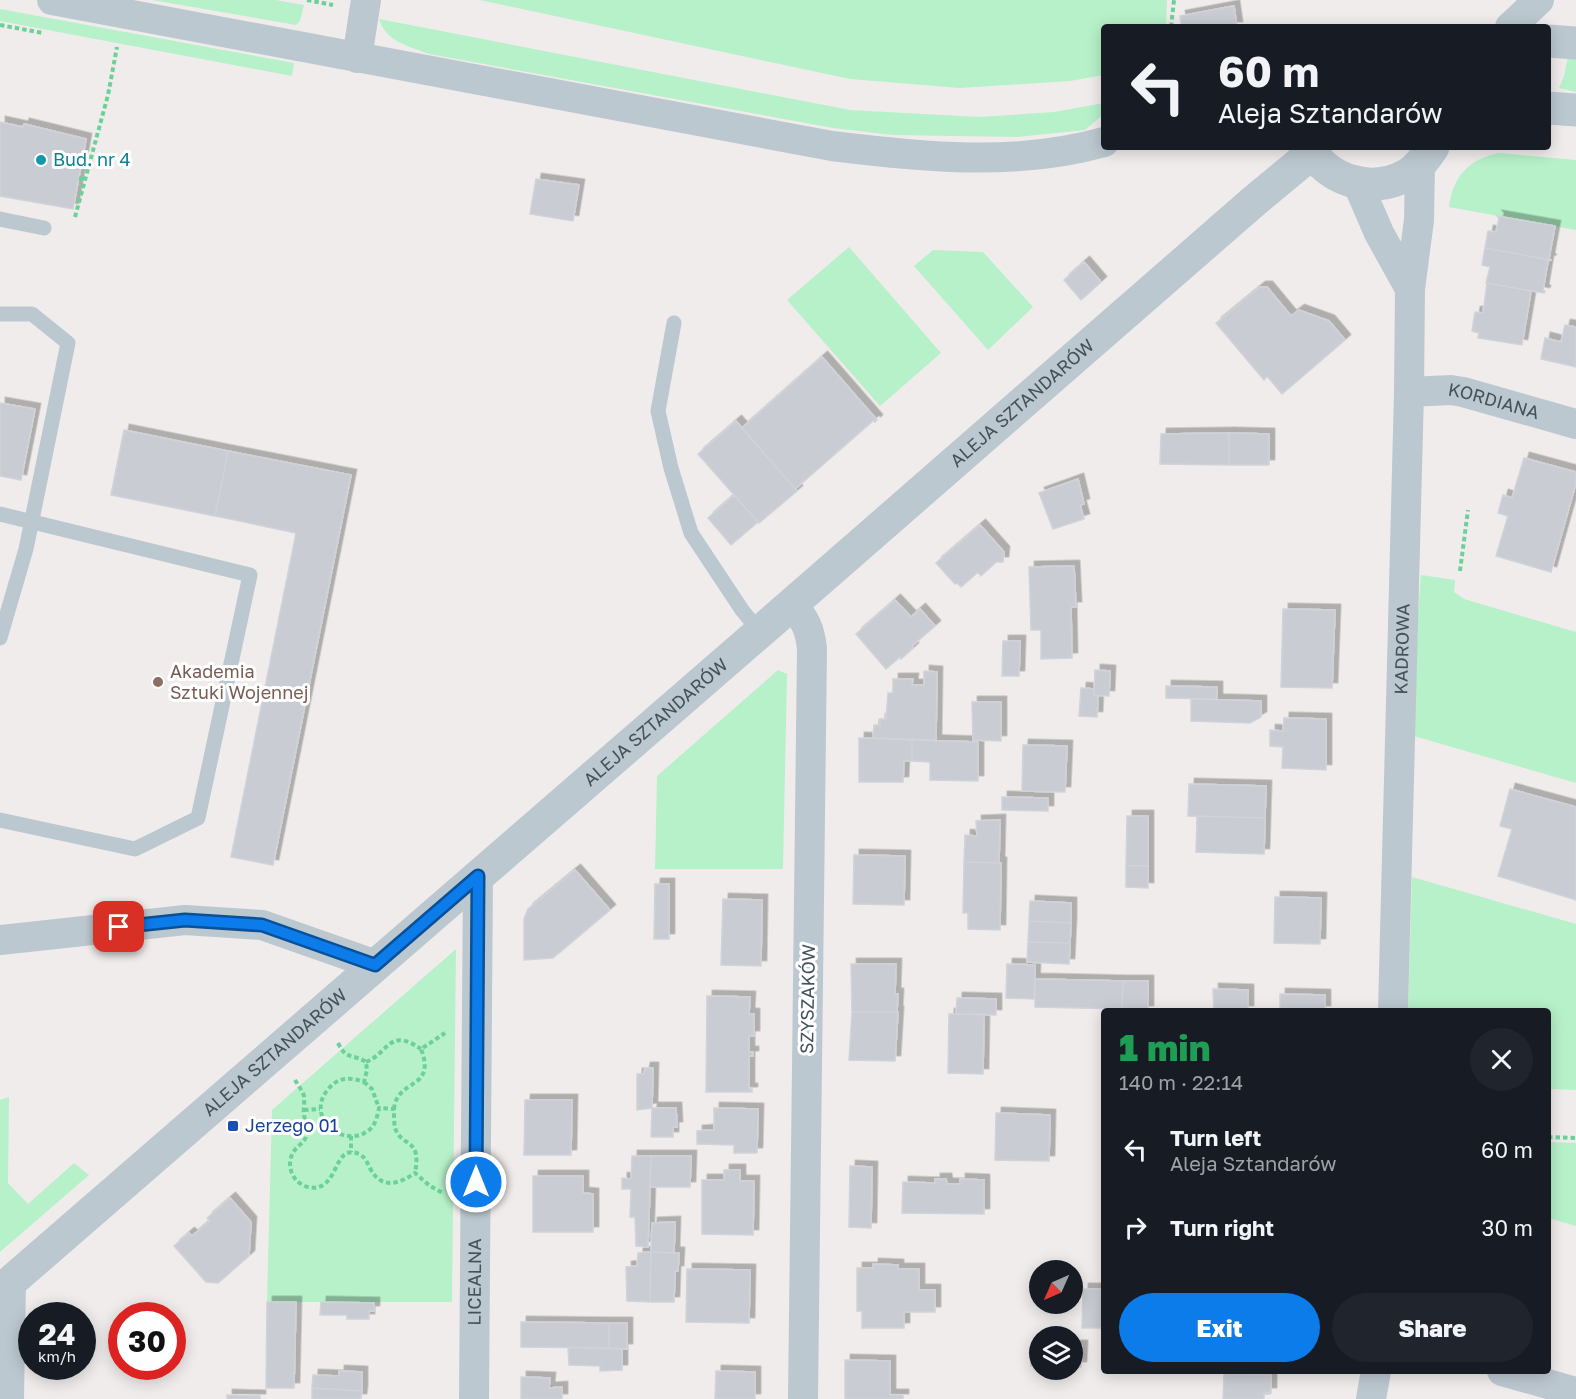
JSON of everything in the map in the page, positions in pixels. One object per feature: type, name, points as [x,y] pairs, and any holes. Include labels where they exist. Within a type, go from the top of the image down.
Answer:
[{"type":"street","points":[[52,0],[104,5],[357,57],[832,146],[910,156],[987,157],[1030,155],[1076,149],[1101,143]]},
{"type":"street","points":[[1513,24],[1539,0]]},
{"type":"street","points":[[1548,24],[1549,0]]},
{"type":"street","points":[[355,4],[357,57]]},
{"type":"street","points":[[1551,41],[1576,43]]},
{"type":"street","points":[[1551,108],[1576,110]]},
{"type":"street","points":[[1311,150],[1327,169],[1346,180],[1367,185],[1389,182],[1408,174],[1426,156]]},
{"type":"street","name":"ALEJA SZTANDARÓW","points":[[5,1286],[760,632],[1311,150]]},
{"type":"street","name":"KADROWA","points":[[1393,1008],[1410,289],[1426,156]]},
{"type":"street","name":"KADROWA","points":[[1357,182],[1379,233],[1410,289]]},
{"type":"street","name":"KORDIANA","points":[[1409,392],[1451,390],[1462,392],[1576,424]]},
{"type":"street","name":"SZYSZAKÓW","points":[[792,604],[811,633],[812,649],[803,1399]]},
{"type":"street","name":"LICEALNA","points":[[474,1399],[478,876]]},
{"type":"street","points":[[0,940],[185,920],[251,924],[262,925],[375,965]]},
{"type":"street","points":[[5,1286],[9,1399]]},
{"type":"street","points":[[1371,1399],[1375,1374]]},
{"type":"street","points":[[1513,1374],[1576,1392]]},
{"type":"lane","points":[[0,219],[44,228]]},
{"type":"lane","points":[[0,314],[32,314],[68,343],[32,523],[0,638]]},
{"type":"lane","points":[[674,323],[658,411],[671,468],[692,533],[742,610],[760,632]]},
{"type":"lane","points":[[0,514],[250,575],[198,818],[135,849],[0,820]]},
{"type":"path","points":[[307,0],[355,4]]},
{"type":"path","points":[[1171,24],[1174,0]]},
{"type":"path","points":[[75,217],[108,95],[117,47]]},
{"type":"path","points":[[79,178],[86,180]]},
{"type":"path","points":[[1460,571],[1468,510]]},
{"type":"path","points":[[421,1049],[451,1028]]},
{"type":"path","points":[[295,1080],[304,1099],[308,1127],[306,1137],[295,1149],[291,1158],[292,1175],[299,1183],[309,1187],[327,1182],[334,1175],[339,1160],[351,1152],[361,1155],[367,1161],[375,1176],[383,1182],[393,1184],[415,1173],[417,1162],[416,1152],[411,1143],[396,1129],[395,1100],[400,1092],[423,1077],[426,1065],[421,1049],[411,1042],[400,1040],[383,1048],[379,1055],[366,1062]]},
{"type":"path","points":[[338,1043],[343,1053],[359,1057],[366,1062],[364,1082]]},
{"type":"path","points":[[353,1078],[364,1082],[372,1089],[380,1108],[372,1126],[363,1133],[351,1136],[340,1135],[330,1129],[320,1109],[326,1091],[334,1082],[353,1078]]},
{"type":"path","points":[[380,1108],[394,1109]]},
{"type":"path","points":[[304,1110],[320,1109]]},
{"type":"path","points":[[351,1136],[351,1152]]},
{"type":"path","points":[[1551,1137],[1576,1138]]},
{"type":"path","points":[[415,1173],[430,1186],[447,1194]]},
{"type":"green space","points":[[152,0],[276,0],[304,5],[300,21],[296,25]]},
{"type":"green space","points":[[480,0],[1167,0],[1166,24],[1101,24],[1101,76],[1070,81],[960,88],[850,79]]},
{"type":"green space","points":[[0,9],[294,63],[292,76],[0,21]]},
{"type":"green space","points":[[379,19],[850,110],[979,117],[1054,112],[1101,104],[1101,117],[1085,130],[1017,137],[892,135],[833,128],[429,54],[399,42],[382,27]]},
{"type":"green space","points":[[1576,54],[1576,92],[1559,88],[1568,56]]},
{"type":"green space","points":[[1499,153],[1576,160],[1576,230],[1449,207],[1454,186],[1464,171],[1479,160]]},
{"type":"green space","points":[[849,247],[941,353],[880,406],[787,300]]},
{"type":"green space","points":[[933,250],[983,252],[1033,307],[988,350],[914,266]]},
{"type":"green space","points":[[1421,575],[1455,580],[1454,592],[1464,599],[1576,632],[1576,783],[1414,736]]},
{"type":"green space","points":[[778,670],[787,674],[783,869],[655,869],[657,776]]},
{"type":"green space","points":[[1412,877],[1576,924],[1576,1090],[1551,1089],[1551,1008],[1408,1008]]},
{"type":"green space","points":[[456,949],[452,1302],[267,1302],[272,1110]]},
{"type":"green space","points":[[9,1097],[8,1183],[28,1204],[74,1163],[89,1175],[0,1252],[0,1100]]},
{"type":"green space","points":[[1551,1142],[1576,1143],[1576,1226],[1551,1219]]},
{"type":"building","points":[[1234,6],[1237,24],[1181,24],[1180,16]]},
{"type":"building","name":"Bud. nr 4","points":[[0,122],[23,127],[24,124],[86,139],[73,209],[0,196]]},
{"type":"building","points":[[536,179],[579,185],[573,221],[530,214]]},
{"type":"building","points":[[1497,216],[1555,226],[1550,260],[1485,248],[1488,231],[1496,232],[1499,218]]},
{"type":"building","points":[[1485,248],[1550,260],[1544,293],[1486,283],[1490,267],[1482,265]]},
{"type":"building","points":[[1084,262],[1101,282],[1081,300],[1064,280]]},
{"type":"building","points":[[1487,283],[1531,291],[1522,345],[1478,338],[1479,333],[1472,331],[1475,312],[1483,313]]},
{"type":"building","points":[[1260,287],[1267,287],[1291,316],[1299,310],[1329,321],[1345,340],[1282,394],[1267,376],[1264,380],[1216,323]]},
{"type":"building","points":[[1565,325],[1576,327],[1576,367],[1541,359],[1545,338],[1561,342]]},
{"type":"building","points":[[822,357],[877,420],[875,422],[874,420],[795,489],[742,428]]},
{"type":"building","points":[[0,403],[35,409],[21,480],[0,476]]},
{"type":"building","points":[[736,421],[797,491],[759,523],[698,454]]},
{"type":"building","points":[[124,430],[228,451],[215,516],[111,495]]},
{"type":"building","points":[[1229,433],[1269,434],[1269,465],[1229,465]]},
{"type":"building","points":[[1229,433],[1229,465],[1160,464],[1161,434]]},
{"type":"building","points":[[228,451],[351,475],[273,865],[231,857],[296,533],[215,516]]},
{"type":"building","points":[[1524,458],[1576,472],[1576,483],[1551,572],[1496,556],[1508,516],[1498,513],[1503,495],[1512,498]]},
{"type":"building","points":[[1078,479],[1084,504],[1080,505],[1084,519],[1053,529],[1039,493]]},
{"type":"building","points":[[734,495],[758,522],[731,545],[708,518]]},
{"type":"building","points":[[980,525],[1004,552],[1003,562],[996,562],[981,576],[978,572],[961,587],[955,584],[936,563]]},
{"type":"building","points":[[1074,566],[1076,607],[1071,607],[1072,658],[1041,659],[1041,630],[1031,630],[1029,567]]},
{"type":"building","points":[[895,600],[911,617],[920,609],[935,626],[901,659],[900,657],[886,669],[856,634]]},
{"type":"building","points":[[1283,609],[1335,610],[1332,688],[1281,687]]},
{"type":"building","points":[[1003,641],[1020,641],[1019,676],[1002,676]]},
{"type":"building","points":[[1095,670],[1110,671],[1109,696],[1094,695]]},
{"type":"building","points":[[924,671],[937,672],[936,740],[873,738],[874,725],[880,725],[880,719],[886,719],[888,693],[893,693],[893,679],[913,679],[912,685],[924,685]]},
{"type":"building","points":[[1166,686],[1217,687],[1217,699],[1166,698]]},
{"type":"building","points":[[1081,688],[1094,689],[1094,695],[1098,695],[1097,717],[1079,716]]},
{"type":"building","points":[[1191,699],[1261,701],[1261,717],[1250,723],[1191,721]]},
{"type":"building","points":[[972,702],[1001,702],[1001,741],[973,740]]},
{"type":"building","points":[[1284,718],[1326,719],[1326,770],[1282,768],[1283,747],[1270,746],[1270,730],[1283,731]]},
{"type":"building","points":[[859,738],[912,740],[912,761],[904,761],[903,782],[859,782]]},
{"type":"building","points":[[912,740],[978,742],[978,781],[930,780],[930,762],[912,761]]},
{"type":"building","points":[[1023,745],[1067,746],[1065,792],[1022,791]]},
{"type":"building","points":[[1189,784],[1266,786],[1265,818],[1188,816]]},
{"type":"building","points":[[1510,789],[1576,807],[1576,900],[1498,876],[1512,829],[1500,826]]},
{"type":"building","points":[[1002,797],[1048,798],[1048,811],[1002,810]]},
{"type":"building","points":[[1127,816],[1148,816],[1148,866],[1126,866]]},
{"type":"building","points":[[1197,816],[1265,818],[1264,854],[1196,852]]},
{"type":"building","points":[[1000,820],[999,863],[964,862],[965,835],[977,836],[976,821]]},
{"type":"building","points":[[854,855],[905,856],[904,905],[853,904]]},
{"type":"building","points":[[964,862],[1001,863],[1000,930],[968,929],[968,913],[963,913]]},
{"type":"building","points":[[1126,866],[1148,866],[1148,888],[1126,887]]},
{"type":"building","points":[[575,870],[610,910],[553,958],[524,960],[524,919],[528,909]]},
{"type":"building","points":[[655,884],[669,884],[669,939],[654,939]]},
{"type":"building","points":[[1275,897],[1321,898],[1320,944],[1274,943]]},
{"type":"building","points":[[723,899],[762,900],[761,966],[721,965]]},
{"type":"building","points":[[1030,901],[1071,903],[1071,923],[1029,921]]},
{"type":"building","points":[[1029,921],[1071,923],[1070,943],[1028,942]]},
{"type":"building","points":[[1028,942],[1070,943],[1069,964],[1027,962]]},
{"type":"building","points":[[851,964],[896,964],[897,1012],[852,1012]]},
{"type":"building","points":[[1007,964],[1035,965],[1034,999],[1006,998]]},
{"type":"building","points":[[1035,979],[1123,981],[1122,1008],[1035,1007]]},
{"type":"building","points":[[1123,981],[1148,981],[1148,1008],[1122,1008]]},
{"type":"building","points":[[1213,989],[1248,990],[1248,1008],[1214,1008]]},
{"type":"building","points":[[1280,994],[1325,995],[1325,1008],[1280,1008]]},
{"type":"building","points":[[707,996],[750,997],[749,1014],[754,1014],[754,1036],[749,1036],[749,1052],[753,1052],[753,1056],[749,1056],[749,1089],[752,1089],[752,1092],[706,1092]]},
{"type":"building","points":[[957,998],[996,999],[996,1015],[956,1014]]},
{"type":"building","points":[[852,1012],[898,1012],[895,1061],[849,1060]]},
{"type":"building","points":[[949,1014],[984,1014],[983,1074],[948,1073]]},
{"type":"building","points":[[645,1068],[653,1068],[652,1108],[637,1110],[637,1074],[644,1074]]},
{"type":"building","points":[[525,1100],[572,1100],[571,1155],[524,1155]]},
{"type":"building","points":[[652,1108],[676,1108],[677,1127],[673,1127],[673,1137],[651,1137]]},
{"type":"building","points":[[714,1108],[758,1109],[757,1153],[734,1153],[734,1145],[697,1144],[697,1131],[714,1130]]},
{"type":"building","points":[[996,1113],[1050,1115],[1049,1161],[995,1160]]},
{"type":"building","points":[[632,1156],[651,1156],[648,1247],[636,1246],[635,1217],[630,1217],[631,1189],[622,1189],[622,1178],[631,1179]]},
{"type":"building","points":[[651,1156],[691,1156],[690,1187],[650,1187]]},
{"type":"building","points":[[850,1166],[872,1167],[871,1228],[849,1227]]},
{"type":"building","points":[[724,1170],[740,1170],[740,1181],[754,1181],[753,1235],[702,1234],[702,1180],[724,1180]]},
{"type":"building","points":[[533,1176],[583,1176],[583,1193],[593,1194],[593,1232],[533,1232]]},
{"type":"building","points":[[935,1179],[946,1179],[947,1184],[960,1184],[960,1179],[984,1180],[984,1214],[902,1213],[903,1182],[935,1183]]},
{"type":"building","points":[[230,1198],[251,1222],[249,1256],[218,1283],[206,1282],[174,1246],[189,1233],[192,1236],[210,1221],[207,1218]]},
{"type":"building","points":[[675,1222],[674,1253],[651,1252],[652,1223]]},
{"type":"building","points":[[651,1252],[679,1253],[678,1271],[675,1271],[674,1302],[650,1302]]},
{"type":"building","points":[[651,1252],[650,1302],[627,1301],[626,1267],[637,1266],[638,1253]]},
{"type":"building","points":[[873,1264],[898,1265],[898,1269],[919,1269],[919,1290],[935,1290],[935,1312],[904,1312],[904,1328],[862,1328],[862,1311],[857,1311],[857,1268],[873,1268]]},
{"type":"building","points":[[687,1269],[750,1270],[749,1323],[686,1322]]},
{"type":"building","points":[[1083,1289],[1101,1289],[1101,1328],[1083,1328],[1082,1326]]},
{"type":"building","points":[[267,1302],[296,1302],[294,1388],[266,1388]]},
{"type":"building","points":[[321,1302],[374,1303],[374,1311],[369,1311],[369,1319],[347,1319],[347,1315],[320,1315]]},
{"type":"building","points":[[521,1322],[609,1323],[609,1348],[521,1347]]},
{"type":"building","points":[[609,1323],[627,1323],[627,1349],[609,1348]]},
{"type":"building","points":[[568,1348],[622,1349],[622,1370],[600,1371],[600,1366],[569,1365]]},
{"type":"building","points":[[845,1360],[890,1361],[890,1395],[903,1395],[903,1399],[845,1399]]},
{"type":"building","points":[[339,1371],[362,1372],[362,1391],[312,1388],[313,1375],[339,1376]]},
{"type":"building","points":[[716,1371],[755,1372],[755,1399],[715,1399]]},
{"type":"building","points":[[1224,1374],[1271,1375],[1271,1393],[1264,1393],[1264,1399],[1223,1399]]},
{"type":"building","points":[[521,1377],[550,1378],[549,1388],[562,1387],[562,1399],[521,1399]]},
{"type":"building","points":[[312,1388],[362,1391],[361,1399],[312,1399]]},
{"type":"building","points":[[227,1395],[260,1396],[260,1399],[227,1399]]},
{"type":"place","name":"Bud. nr 4","points":[[41,160]]},
{"type":"place","name":"Akademia Sztuki Wojennej","points":[[158,682]]},
{"type":"place","name":"Jerzego 01","points":[[233,1126]]},
{"type":"route","points":[[119,927],[185,920],[262,925],[375,965],[478,876],[476,1182]]}]
